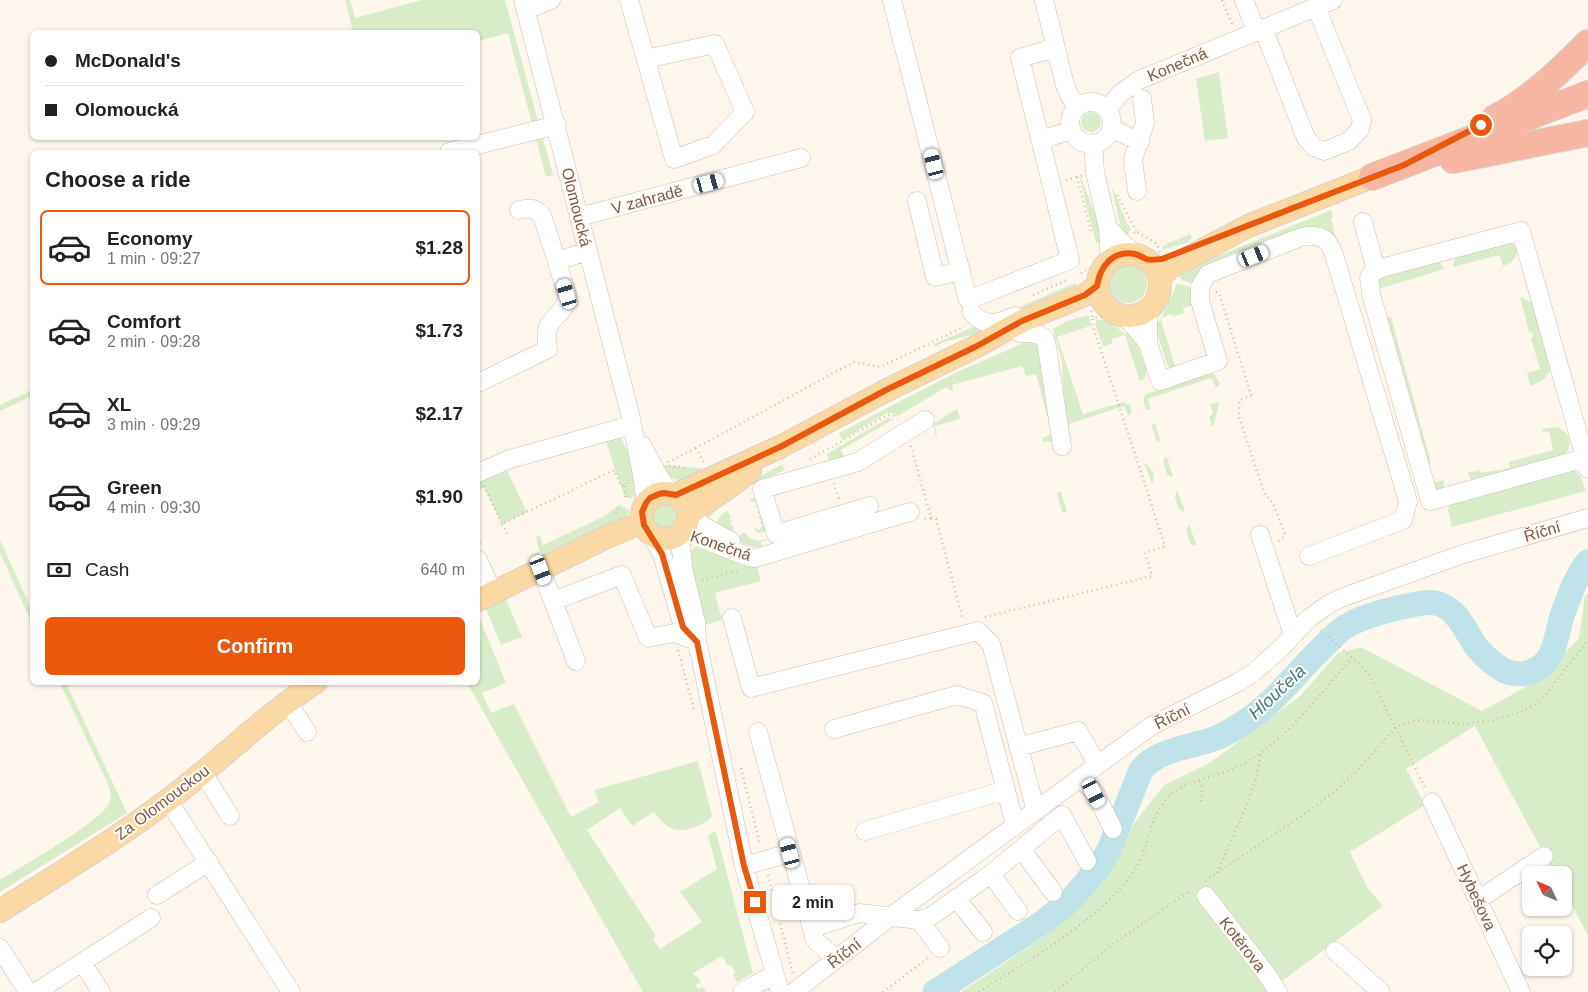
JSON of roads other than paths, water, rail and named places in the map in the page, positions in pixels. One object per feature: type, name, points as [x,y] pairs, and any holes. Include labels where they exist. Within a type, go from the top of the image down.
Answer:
[{"type":"highway","points":[[1404,165],[1512,109],[1565,66],[1588,44]]},
{"type":"highway","points":[[1372,177],[1588,94]]},
{"type":"highway","points":[[1372,177],[1588,133]]},
{"type":"main road","points":[[1139,261],[1160,287],[1158,296],[1153,304],[1139,318],[1117,314],[1094,302],[1099,276],[1103,267],[1139,261],[1248,226],[1372,177]]},
{"type":"main road","name":"Konečná","points":[[673,494],[775,449],[1013,325],[1050,309],[1094,302]]},
{"type":"main road","name":"Konečná","points":[[972,348],[1020,333],[1094,302]]},
{"type":"main road","name":"Konečná","points":[[684,524],[775,449]]},
{"type":"main road","points":[[673,494],[659,494],[650,498],[646,519],[657,537],[666,539],[684,524]]},
{"type":"main road","name":"Olomoucká","points":[[673,494],[684,503],[684,524]]},
{"type":"main road","points":[[485,596],[646,519]]},
{"type":"main road","name":"Za Olomouckou","points":[[0,911],[107,843],[168,800],[288,702],[312,685]]},
{"type":"street","points":[[525,5],[551,0]]},
{"type":"street","points":[[629,0],[674,159],[713,145],[745,112],[716,44],[646,59]]},
{"type":"street","points":[[892,0],[970,306],[975,329],[972,348]]},
{"type":"street","points":[[1044,0],[1065,85],[1070,97],[1078,107]]},
{"type":"street","points":[[1244,0],[1260,30],[1306,138],[1314,147],[1324,151],[1349,141],[1360,129],[1362,120],[1316,7]]},
{"type":"street","name":"Konečná","points":[[1107,109],[1121,93],[1139,80],[1333,0]]},
{"type":"street","name":"Olomoucká","points":[[525,5],[631,419],[642,475],[646,519],[662,554],[683,627],[697,642]]},
{"type":"street","points":[[970,306],[1070,260],[1020,58],[1055,48]]},
{"type":"street","points":[[1137,191],[1133,159],[1145,123],[1142,99]]},
{"type":"street","points":[[1090,102],[1096,102],[1107,109],[1112,122],[1111,128],[1104,139],[1093,143],[1082,142],[1074,135],[1071,118],[1078,107],[1090,102]]},
{"type":"street","points":[[457,150],[556,125]]},
{"type":"street","points":[[1111,128],[1140,142]]},
{"type":"street","points":[[1040,140],[1072,130]]},
{"type":"street","points":[[1093,143],[1095,172],[1108,228],[1139,261]]},
{"type":"street","name":"V zahradě","points":[[579,218],[802,158]]},
{"type":"street","points":[[917,201],[936,277],[961,271]]},
{"type":"street","points":[[480,383],[548,349],[546,333],[549,325],[563,311],[567,302],[567,294],[543,218],[540,213],[530,208],[519,210]]},
{"type":"street","points":[[1363,222],[1376,270]]},
{"type":"street","points":[[1521,231],[1581,418],[1586,464],[1430,501],[1371,294],[1369,277],[1376,270],[1521,231]]},
{"type":"street","points":[[1139,318],[1160,381],[1218,361],[1200,301],[1200,288],[1208,274],[1301,237],[1318,236],[1326,240],[1333,250],[1408,501],[1403,520],[1309,556]]},
{"type":"street","points":[[557,261],[588,251]]},
{"type":"street","points":[[970,306],[979,320],[986,323],[996,323],[1038,307],[1050,309]]},
{"type":"street","points":[[1020,333],[1040,335],[1046,341],[1062,446]]},
{"type":"street","points":[[480,478],[510,459],[631,419]]},
{"type":"street","name":"Olomoucká","points":[[631,419],[643,448],[673,494]]},
{"type":"street","points":[[869,506],[776,534],[762,490],[858,462],[925,420]]},
{"type":"street","name":"Konečná","points":[[684,524],[756,558],[910,512]]},
{"type":"street","name":"Říční","points":[[790,991],[1151,726],[1253,672],[1281,648],[1314,615],[1329,604],[1341,598],[1460,556],[1588,518]]},
{"type":"street","name":"Olomoucká","points":[[684,524],[684,573],[696,622],[697,642],[744,866],[775,974],[790,991]]},
{"type":"street","points":[[1260,535],[1293,635]]},
{"type":"street","points":[[481,556],[485,596]]},
{"type":"street","points":[[541,570],[576,661]]},
{"type":"street","points":[[553,601],[622,575],[648,638],[674,633],[697,642]]},
{"type":"street","points":[[732,618],[752,688],[978,631],[991,644],[1036,811]]},
{"type":"street","points":[[834,729],[957,696],[983,703],[1015,826]]},
{"type":"street","points":[[288,702],[307,732]]},
{"type":"street","points":[[1018,747],[1078,731],[1098,765]]},
{"type":"street","points":[[758,732],[815,940],[836,959]]},
{"type":"street","points":[[203,773],[230,816]]},
{"type":"street","points":[[1080,778],[1094,793],[1113,829]]},
{"type":"street","points":[[865,831],[1006,790]]},
{"type":"street","points":[[168,800],[291,992]]},
{"type":"street","name":"Hybešova","points":[[1432,802],[1522,992]]},
{"type":"street","points":[[812,928],[859,913],[919,920],[930,917],[990,874],[1062,815],[1087,861]]},
{"type":"street","points":[[1021,849],[1053,892]]},
{"type":"street","points":[[744,866],[790,853]]},
{"type":"street","points":[[1478,900],[1544,856]]},
{"type":"street","points":[[158,895],[209,862]]},
{"type":"street","points":[[990,874],[1018,911]]},
{"type":"street","name":"Kotěrova","points":[[1200,890],[1268,976],[1278,992]]},
{"type":"street","points":[[956,898],[983,932]]},
{"type":"street","points":[[36,992],[151,918]]},
{"type":"street","points":[[919,920],[940,948]]},
{"type":"street","points":[[0,948],[28,992]]},
{"type":"street","points":[[1335,951],[1381,992]]},
{"type":"street","points":[[82,962],[101,992]]},
{"type":"street","points":[[742,992],[775,974]]},
{"type":"waterway","name":"Hloučela","points":[[935,992],[1042,923],[1072,899],[1098,868],[1109,850],[1141,770],[1148,763],[1173,750],[1222,736],[1252,717],[1264,708],[1335,635],[1351,623],[1380,612],[1416,604],[1439,604],[1446,607],[1457,617],[1478,649],[1494,664],[1508,672],[1517,674],[1527,673],[1539,668],[1550,657],[1570,595],[1579,574],[1588,562]]}]
